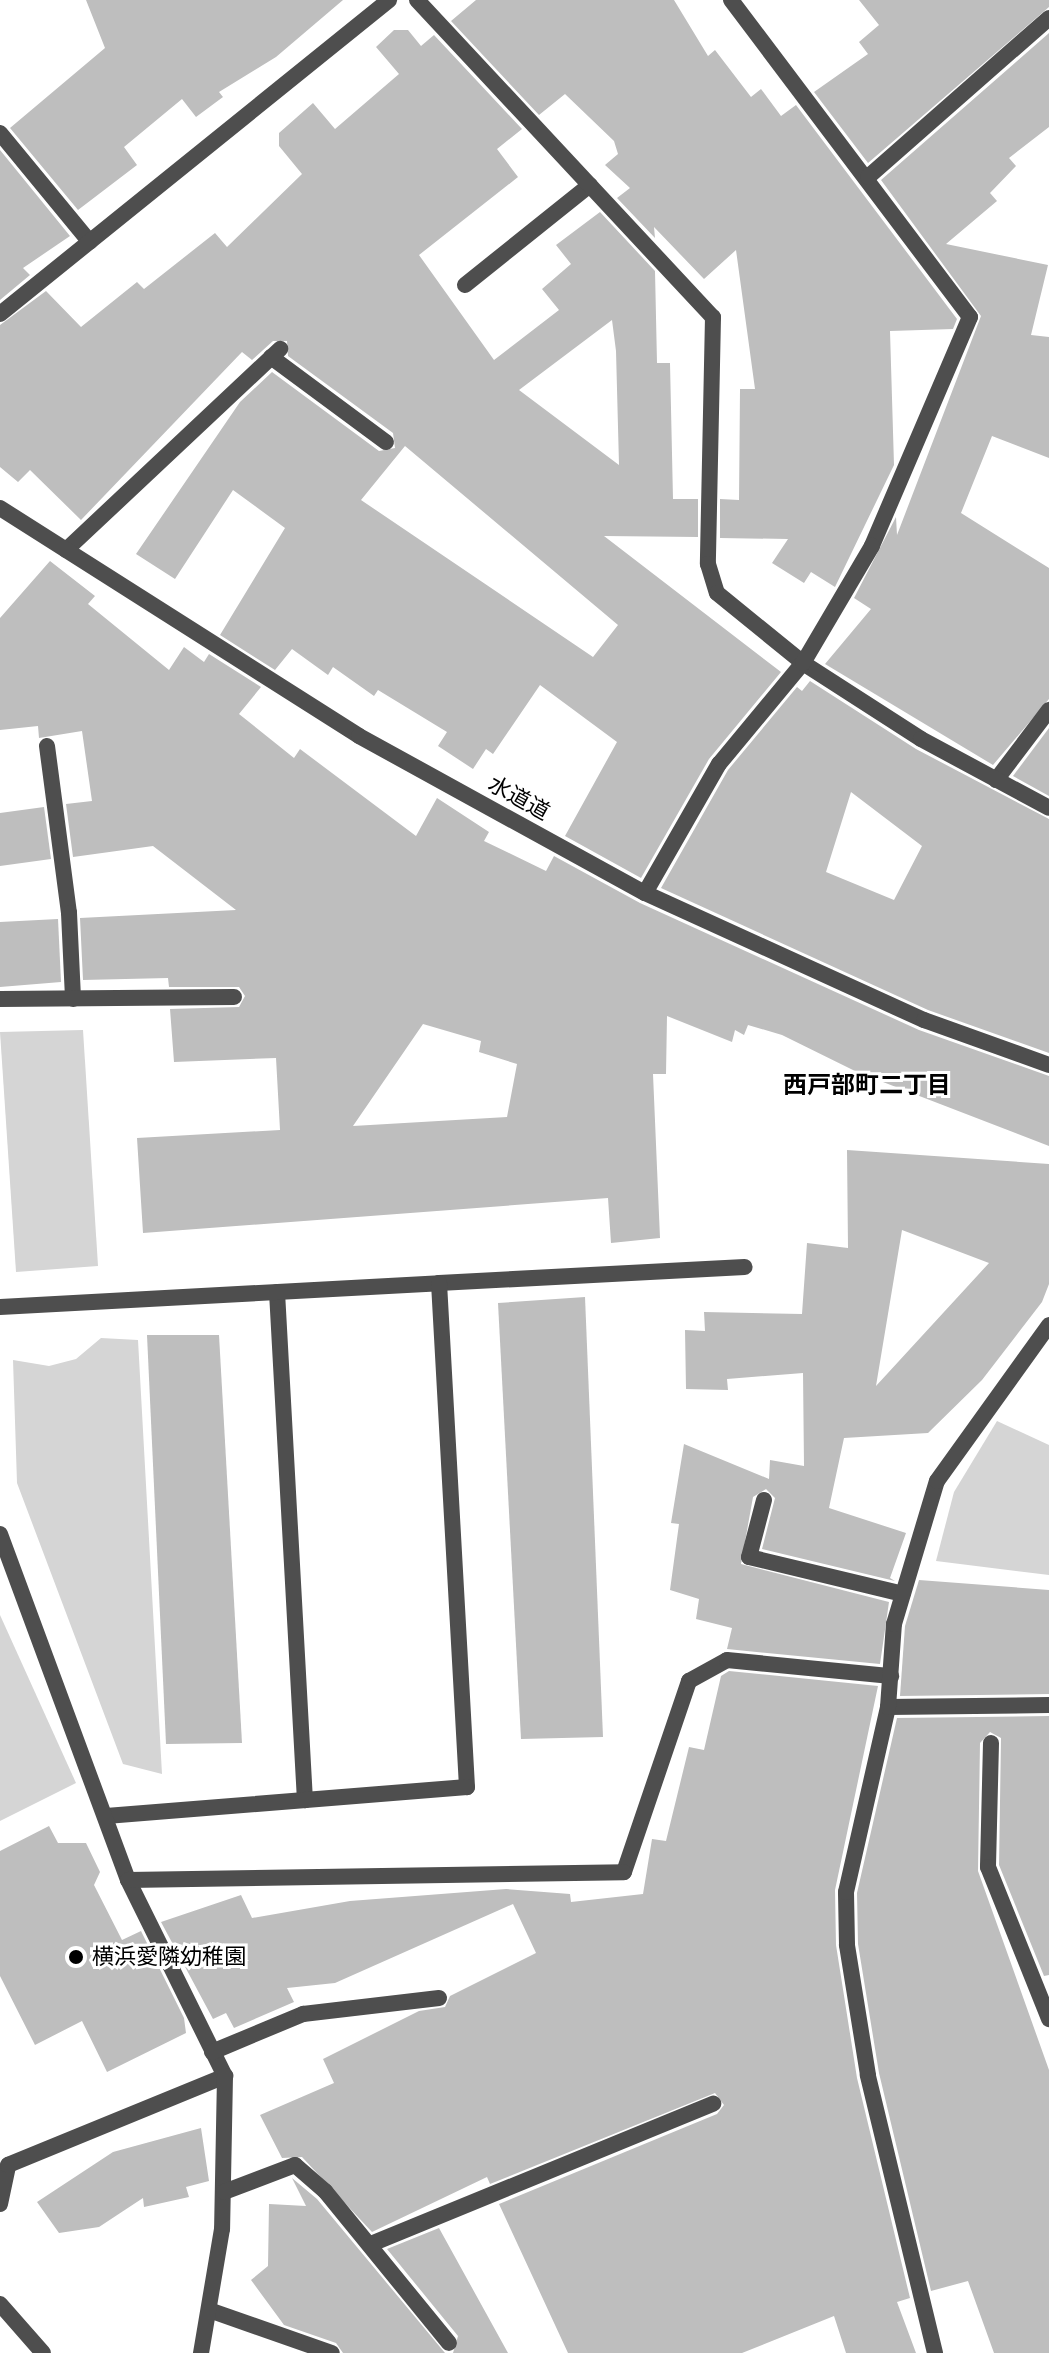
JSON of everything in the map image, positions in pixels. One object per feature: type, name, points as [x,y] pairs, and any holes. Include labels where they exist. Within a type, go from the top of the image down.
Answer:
[{"type":"street","points":[[0,314],[389,0]]},
{"type":"street","points":[[417,0],[713,317],[708,564],[717,593],[803,663],[996,780],[1049,808]]},
{"type":"street","points":[[645,893],[719,764],[803,663],[872,546],[970,317],[868,177],[731,0]]},
{"type":"street","points":[[868,177],[1049,18]]},
{"type":"street","points":[[0,133],[90,242]]},
{"type":"street","points":[[465,285],[590,185]]},
{"type":"street","points":[[66,550],[276,353],[386,442]]},
{"type":"street","name":"水道道","points":[[0,508],[359,736],[645,893],[924,1020],[1049,1065]]},
{"type":"street","points":[[996,780],[1049,710]]},
{"type":"street","points":[[47,746],[69,913],[73,999]]},
{"type":"street","points":[[0,999],[234,997]]},
{"type":"street","points":[[0,1307],[745,1267]]},
{"type":"street","points":[[106,1816],[467,1787],[439,1283]]},
{"type":"street","points":[[277,1292],[305,1800]]},
{"type":"street","points":[[935,2353],[868,2075],[847,1945],[846,1892],[888,1707],[903,1594],[937,1481],[1049,1325]]},
{"type":"street","points":[[764,1500],[749,1557],[903,1594]]},
{"type":"street","points":[[0,1534],[128,1880],[225,2076],[224,2192],[201,2353]]},
{"type":"street","points":[[128,1880],[624,1872],[689,1681],[727,1660],[891,1676]]},
{"type":"street","points":[[888,1707],[1049,1705]]},
{"type":"street","points":[[991,1743],[988,1867],[1049,2019]]},
{"type":"street","points":[[212,2052],[303,2014],[439,1998]]},
{"type":"street","points":[[0,2204],[4,2161],[225,2076]]},
{"type":"street","points":[[371,2244],[713,2104]]},
{"type":"street","points":[[224,2192],[295,2165],[371,2244],[453,2348]]},
{"type":"street","points":[[0,2304],[43,2353]]},
{"type":"street","points":[[209,2310],[332,2353]]},
{"type":"shaded area","points":[[83,1030],[98,1266],[16,1272],[0,1032]]},
{"type":"shaded area","points":[[101,1338],[138,1340],[162,1774],[123,1764],[17,1483],[13,1360],[49,1366],[76,1359]]},
{"type":"shaded area","points":[[997,1421],[1049,1445],[1049,1575],[936,1561],[954,1492]]},
{"type":"shaded area","points":[[0,1615],[76,1783],[0,1821]]},
{"type":"building","points":[[86,0],[343,0],[276,57],[219,92],[223,97],[196,117],[182,99],[124,147],[137,165],[78,210],[10,128],[105,48]]},
{"type":"building","points":[[476,0],[674,0],[708,56],[715,50],[751,97],[761,89],[781,116],[796,105],[957,319],[953,329],[890,331],[894,465],[835,587],[811,572],[804,583],[772,563],[788,539],[720,538],[720,499],[739,500],[740,389],[755,389],[736,250],[704,279],[654,227],[655,238],[617,198],[630,188],[605,165],[618,154],[614,141],[565,94],[539,115],[451,21]]},
{"type":"building","points":[[859,0],[1049,0],[1049,7],[868,163],[814,92],[868,54],[859,42],[879,25]]},
{"type":"building","points":[[394,30],[408,30],[421,46],[434,35],[522,129],[497,149],[518,177],[419,255],[494,360],[559,310],[542,289],[571,264],[556,245],[600,212],[655,271],[657,363],[670,363],[673,499],[698,499],[698,537],[604,536],[781,672],[709,759],[641,878],[565,836],[617,742],[540,685],[493,754],[486,749],[473,769],[438,746],[447,732],[378,690],[374,696],[333,667],[328,675],[292,649],[275,670],[220,635],[285,528],[233,490],[175,579],[136,554],[240,402],[272,372],[379,451],[395,448],[393,433],[288,356],[287,341],[273,341],[252,360],[242,352],[81,520],[30,470],[18,482],[0,467],[0,325],[46,291],[81,327],[137,282],[144,289],[215,233],[227,247],[302,174],[279,146],[279,133],[313,103],[335,129],[399,74],[376,47]],"holes":[[[612,320],[616,351],[619,465],[519,390]],[[405,446],[618,625],[593,657],[361,500]]]},
{"type":"building","points":[[1049,33],[1049,127],[1009,158],[1016,166],[990,193],[997,201],[946,244],[1048,265],[1031,335],[1049,337],[1049,458],[992,436],[961,513],[1049,568],[1049,699],[993,765],[825,664],[871,609],[854,598],[896,517],[897,535],[981,316],[881,180]]},
{"type":"building","points":[[0,150],[70,236],[23,268],[30,275],[0,300]]},
{"type":"building","points":[[50,561],[95,596],[88,604],[169,670],[184,647],[204,662],[209,654],[261,687],[239,714],[294,758],[300,749],[416,836],[437,798],[489,832],[484,841],[546,871],[554,856],[640,903],[919,1030],[1049,1076],[1049,1146],[857,1072],[782,1035],[748,1025],[744,1035],[735,1030],[732,1042],[667,1016],[666,1074],[653,1074],[660,1238],[611,1243],[608,1198],[143,1233],[137,1138],[280,1130],[276,1058],[174,1062],[170,1009],[239,1007],[245,996],[239,987],[169,987],[168,978],[83,980],[80,918],[236,910],[153,846],[73,857],[66,804],[92,801],[82,731],[39,738],[38,726],[0,730],[0,618]],"holes":[[[423,1024],[481,1041],[479,1052],[517,1064],[507,1117],[353,1126]]]},
{"type":"building","points":[[810,681],[916,749],[1049,819],[1049,1053],[928,1010],[661,888],[728,770],[797,687],[802,691]],"holes":[[[851,792],[922,846],[894,900],[826,872]]]},
{"type":"building","points":[[1049,728],[1049,796],[1013,776]]},
{"type":"building","points":[[44,807],[51,859],[0,866],[0,813]]},
{"type":"building","points":[[58,919],[61,982],[0,987],[0,922]]},
{"type":"building","points":[[847,1150],[1049,1164],[1049,1284],[1042,1302],[982,1380],[928,1433],[844,1438],[829,1508],[906,1533],[890,1578],[895,1581],[762,1549],[775,1498],[766,1489],[753,1497],[741,1564],[889,1602],[880,1664],[727,1649],[732,1628],[696,1619],[699,1599],[670,1590],[679,1524],[671,1523],[684,1444],[769,1479],[770,1460],[804,1466],[803,1373],[727,1379],[728,1390],[686,1389],[685,1330],[705,1331],[704,1312],[802,1314],[807,1243],[848,1248]],"holes":[[[902,1230],[989,1263],[876,1386]]]},
{"type":"building","points":[[585,1297],[603,1737],[521,1739],[498,1303]]},
{"type":"building","points":[[147,1335],[219,1335],[242,1743],[166,1744]]},
{"type":"building","points":[[919,1580],[1049,1590],[1049,1694],[900,1696],[905,1626]]},
{"type":"building","points":[[729,1671],[878,1686],[835,1890],[836,1945],[857,2078],[910,2298],[897,2302],[916,2353],[846,2353],[834,2316],[742,2353],[568,2353],[499,2204],[717,2114],[724,2105],[715,2093],[490,2184],[487,2177],[372,2232],[302,2157],[282,2158],[260,2115],[334,2083],[323,2059],[419,2011],[445,2007],[450,1996],[536,1953],[513,1904],[335,1983],[287,1988],[294,2002],[234,2028],[226,2013],[213,2019],[161,1922],[241,1895],[252,1918],[350,1901],[506,1889],[570,1894],[571,1902],[643,1894],[652,1839],[666,1841],[689,1747],[704,1750],[721,1676]]},
{"type":"building","points":[[1049,1716],[1049,1975],[1044,1976],[999,1865],[1001,1738],[990,1732],[980,1743],[978,1871],[1049,2070],[1049,2353],[994,2353],[968,2281],[931,2291],[879,2073],[858,1944],[857,1893],[897,1718]]},
{"type":"building","points":[[49,1826],[58,1843],[86,1843],[100,1872],[94,1885],[122,1940],[141,1931],[184,2018],[186,2033],[107,2072],[82,2021],[35,2045],[0,1976],[0,1851]]},
{"type":"building","points":[[201,2128],[209,2181],[186,2187],[189,2197],[144,2207],[143,2198],[99,2227],[59,2233],[37,2202],[113,2152]]},
{"type":"building","points":[[292,2178],[317,2199],[445,2353],[343,2353],[336,2343],[284,2325],[251,2280],[268,2266],[269,2204],[306,2206]]},
{"type":"building","points":[[439,2228],[508,2353],[453,2353],[458,2336],[387,2249]]},
{"type":"place","name":"横浜愛隣幼稚園","points":[[76,1957]]},
{"type":"district","name":"西戸部町二丁目","points":[[867,1085]]}]
